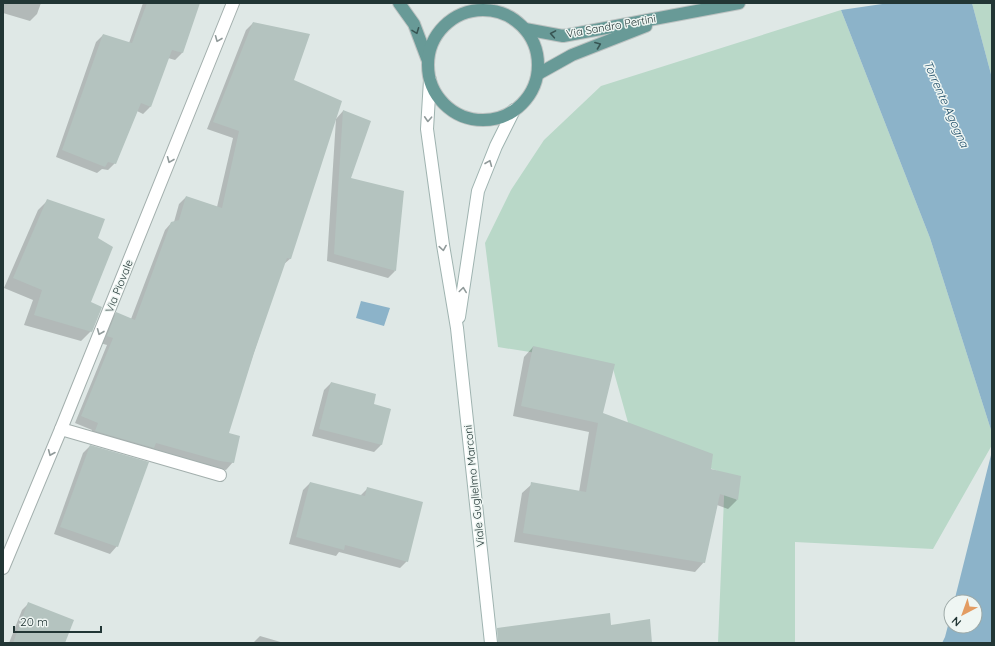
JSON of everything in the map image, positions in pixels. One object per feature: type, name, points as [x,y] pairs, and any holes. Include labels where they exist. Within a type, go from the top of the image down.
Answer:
[{"type":"main road","name":"Via Piovale","points":[[3,568],[61,429],[233,3]]},
{"type":"main road","points":[[399,3],[414,24],[428,61],[430,80],[438,96],[449,108],[464,117],[481,120],[499,118],[514,110],[526,101],[538,74],[538,58],[534,43],[525,29],[510,17],[479,3]]},
{"type":"main road","name":"Via Sandro Pertini","points":[[525,29],[562,36],[739,3]]},
{"type":"main road","points":[[428,61],[432,43],[442,28],[457,16],[474,11],[492,10]]},
{"type":"main road","name":"Via Sandro Pertini","points":[[538,74],[572,55],[674,15]]},
{"type":"main road","name":"Viale Guglielmo Marconi","points":[[430,80],[427,129],[443,245],[457,328],[491,643]]},
{"type":"main road","name":"Viale Guglielmo Marconi","points":[[457,328],[478,191],[496,146],[514,110]]},
{"type":"main road","points":[[61,429],[220,475]]},
{"type":"green space","points":[[972,3],[992,3],[992,78]]},
{"type":"green space","points":[[841,10],[930,238],[992,433],[992,445],[933,549],[795,542],[795,643],[718,643],[725,474],[632,437],[612,365],[498,347],[485,243],[511,190],[544,140],[601,86]]},
{"type":"water","name":"Torrente Agogna","points":[[889,3],[972,3],[992,78],[992,433],[930,238],[841,10]]},
{"type":"water","points":[[361,301],[390,308],[384,326],[356,318]]},
{"type":"water","points":[[992,451],[992,643],[942,643],[946,634],[983,634],[983,594],[956,594]]},
{"type":"building","points":[[147,3],[200,3],[183,53],[172,50],[151,107],[141,103],[116,164],[108,162],[105,167],[62,150],[103,34],[132,43]]},
{"type":"building","points":[[253,22],[310,34],[294,80],[342,101],[291,259],[287,258],[254,353],[229,433],[240,436],[234,463],[220,461],[156,443],[154,448],[95,431],[98,423],[81,416],[113,338],[107,336],[116,312],[135,320],[171,222],[179,220],[186,196],[222,208],[239,131],[213,122]]},
{"type":"building","points":[[343,110],[371,121],[351,178],[404,191],[396,271],[334,254]]},
{"type":"building","points":[[47,199],[105,219],[98,238],[113,247],[91,302],[102,307],[92,332],[34,315],[42,290],[13,278]]},
{"type":"building","points":[[533,346],[615,364],[603,413],[713,454],[711,469],[741,476],[738,500],[720,494],[705,563],[523,533],[531,482],[586,492],[598,423],[521,406]]},
{"type":"building","points":[[331,382],[376,394],[374,404],[391,409],[382,445],[319,429]]},
{"type":"building","points":[[90,445],[149,462],[118,547],[60,527]]},
{"type":"building","points":[[310,482],[365,496],[367,487],[423,502],[408,562],[345,545],[344,550],[296,537]]},
{"type":"building","points":[[28,602],[74,620],[65,643],[13,643]]},
{"type":"building","points":[[610,613],[611,625],[650,619],[652,643],[498,643],[497,628]]}]
